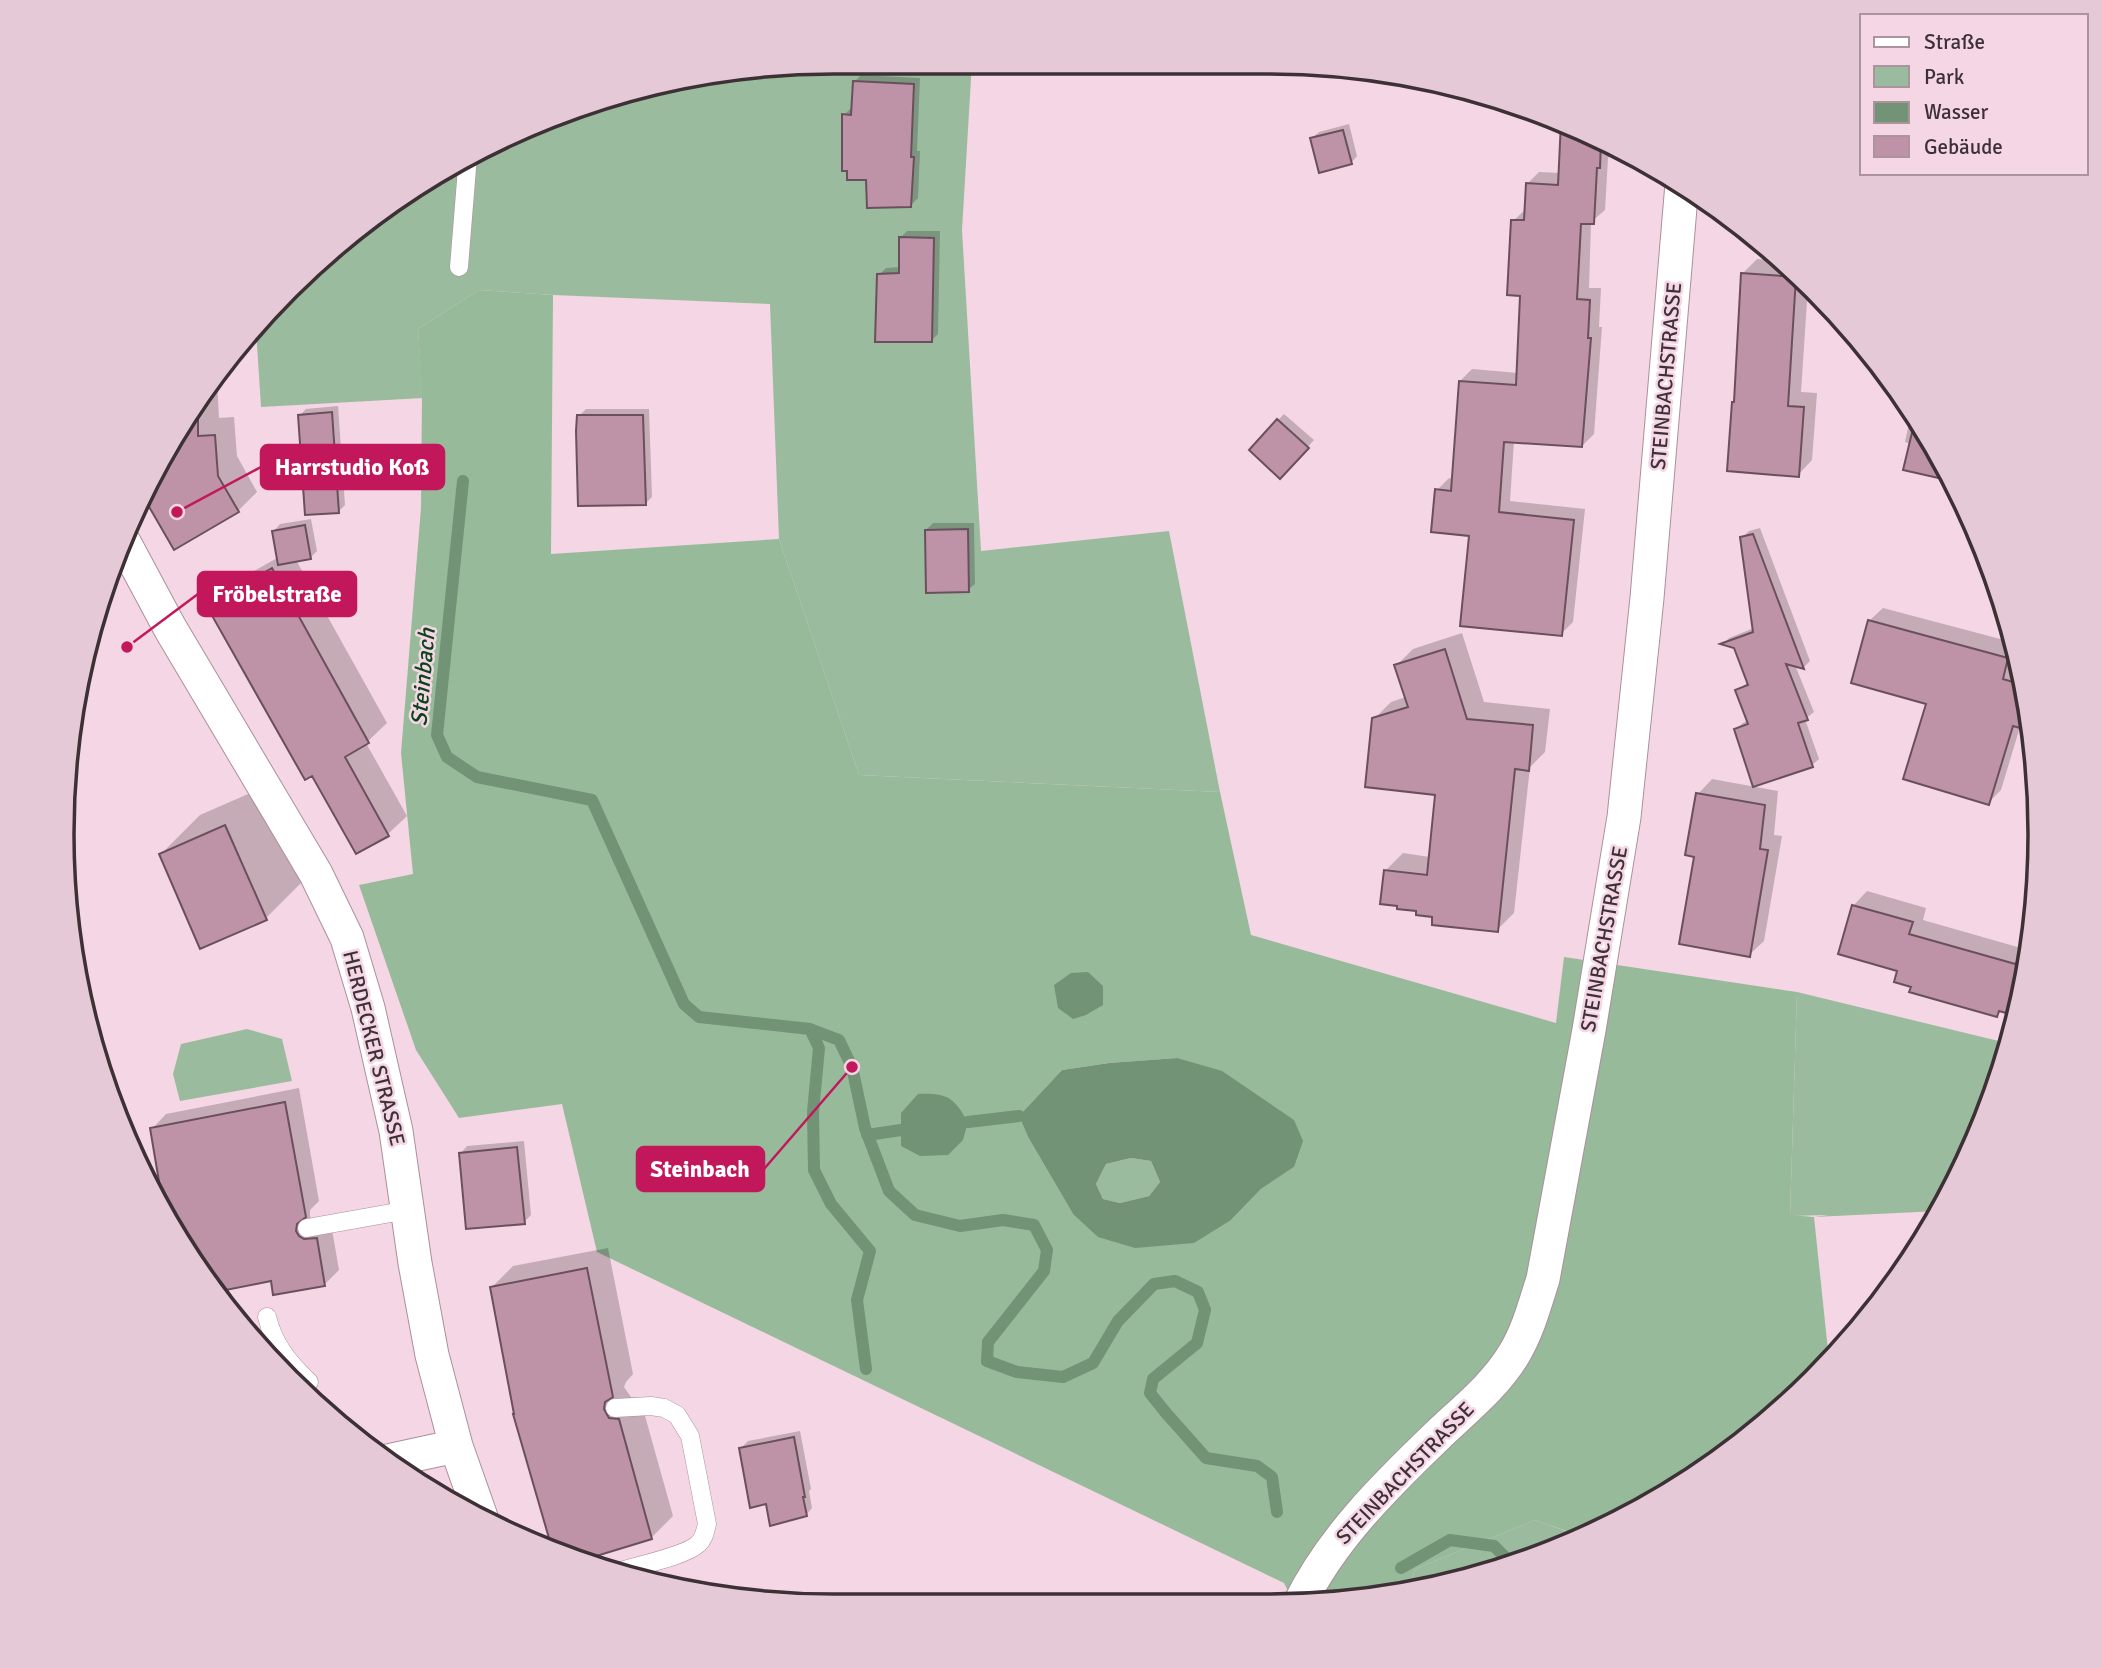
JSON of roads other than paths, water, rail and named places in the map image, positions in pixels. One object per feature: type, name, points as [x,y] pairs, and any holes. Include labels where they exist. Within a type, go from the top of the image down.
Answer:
[{"type":"street","name":"STEINBACHSTRASSE","points":[[1304,1593],[1331,1550],[1368,1506],[1495,1380],[1520,1341],[1543,1279],[1625,817],[1647,598],[1681,196]]},
{"type":"street","name":"HERDECKER STRASSE","points":[[128,550],[170,628],[316,874],[347,938],[368,1008],[396,1131],[432,1355],[456,1446],[477,1505]]},
{"type":"street","points":[[400,1458],[456,1446]]},
{"type":"lane","points":[[459,267],[467,168]]},
{"type":"lane","points":[[307,1228],[408,1210]]},
{"type":"lane","points":[[267,1317],[278,1347],[309,1382]]},
{"type":"lane","points":[[615,1408],[651,1406],[664,1408],[677,1415],[690,1436],[707,1524],[704,1536],[697,1546],[632,1568]]},
{"type":"water","points":[[1088,972],[1103,986],[1103,1005],[1073,1019],[1058,1008],[1054,985],[1071,973]]},
{"type":"water","points":[[1177,1058],[1222,1071],[1294,1120],[1303,1141],[1294,1167],[1261,1189],[1231,1220],[1194,1243],[1135,1248],[1098,1237],[1073,1214],[1028,1137],[1019,1116],[1062,1070]],"holes":[[[1131,1158],[1151,1161],[1160,1182],[1149,1196],[1120,1203],[1103,1199],[1096,1184],[1106,1164]]]},
{"type":"water","points":[[918,1094],[936,1094],[949,1098],[968,1122],[963,1140],[948,1155],[920,1156],[901,1146],[901,1113]]},
{"type":"waterway","name":"Steinbach","points":[[463,481],[437,735],[447,757],[477,777],[592,800],[684,1004],[699,1017],[810,1029],[839,1040],[852,1067],[865,1128],[889,1191],[915,1215],[960,1226],[1003,1220],[1034,1225],[1047,1250],[1044,1271],[988,1342],[987,1361],[1017,1372],[1063,1377],[1093,1363],[1118,1321],[1154,1284],[1175,1281],[1198,1292],[1205,1310],[1197,1343],[1153,1379],[1150,1393],[1206,1458],[1257,1466],[1272,1477],[1277,1512]]},
{"type":"waterway","points":[[810,1029],[819,1048],[813,1112],[814,1170],[831,1204],[870,1251],[857,1300],[866,1369]]},
{"type":"waterway","points":[[968,1122],[1019,1116]]},
{"type":"waterway","points":[[867,1135],[901,1130]]},
{"type":"waterway","name":"Steinbach","points":[[1401,1568],[1450,1540],[1494,1546],[1504,1556]]},
{"type":"place","name":"Harrstudio Koß","points":[[177,512]]},
{"type":"place","name":"Fröbelstraße","points":[[127,647]]},
{"type":"place","name":"Steinbach","points":[[852,1067]]}]
